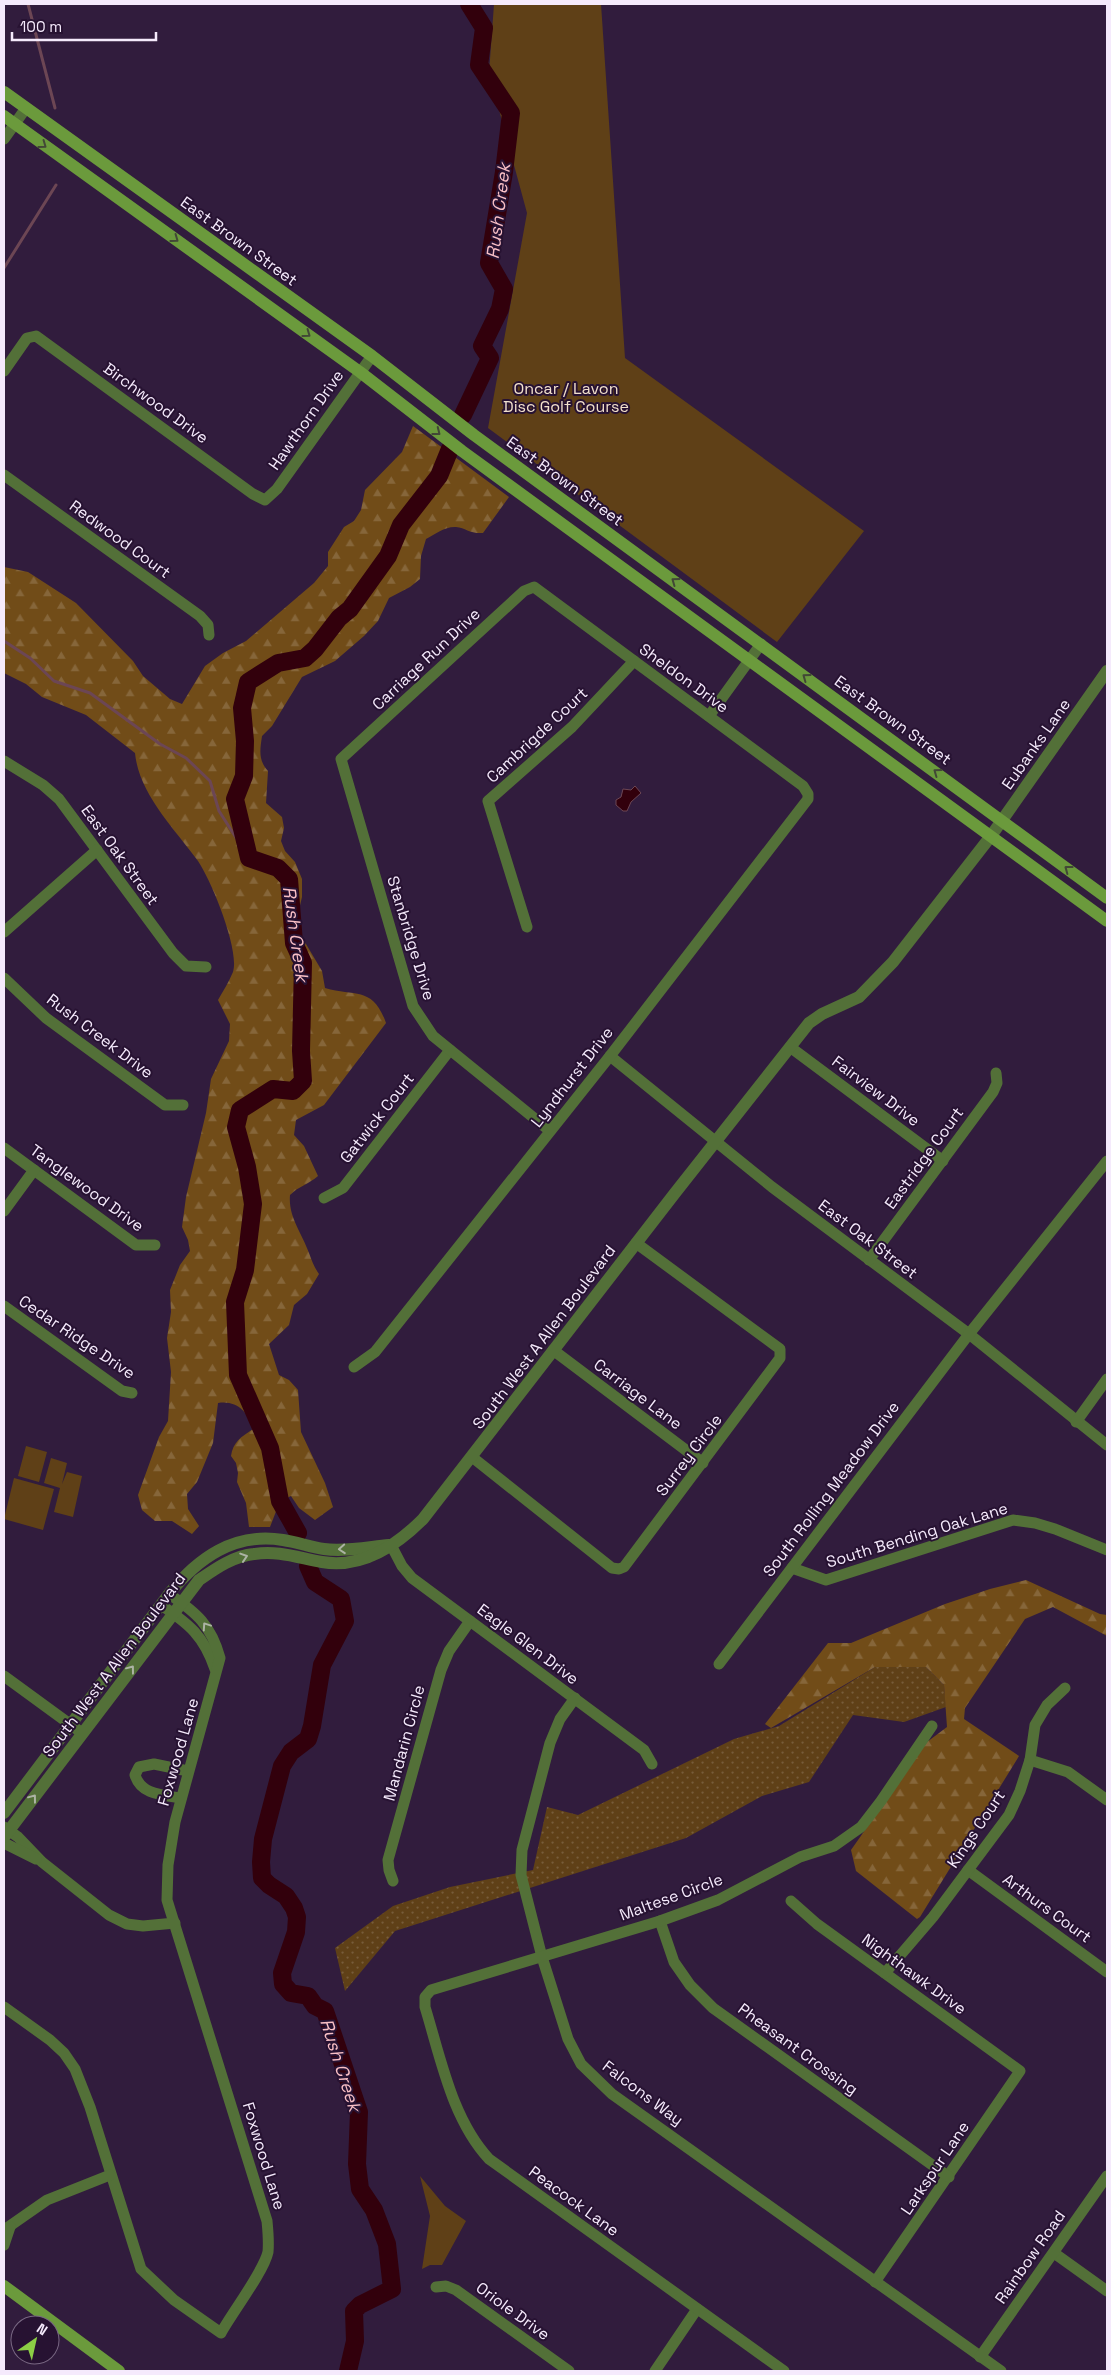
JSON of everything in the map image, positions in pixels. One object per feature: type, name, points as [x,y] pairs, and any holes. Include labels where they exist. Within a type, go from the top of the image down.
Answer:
[{"type":"main road","name":"East Brown Street","points":[[4,92],[372,356],[482,441],[1003,820],[1107,898]]},
{"type":"main road","points":[[4,116],[360,372],[462,451],[1107,921]]},
{"type":"main road","points":[[244,288],[255,272]]},
{"type":"main road","points":[[4,2286],[119,2371]]},
{"type":"street","points":[[4,139],[26,108]]},
{"type":"street","name":"Birchwood Drive","points":[[4,371],[27,338],[36,336],[253,494],[265,500]]},
{"type":"street","name":"Hawthorn Drive","points":[[265,500],[277,489],[372,356]]},
{"type":"street","name":"Redwood Court","points":[[4,476],[200,616],[208,625],[209,634]]},
{"type":"street","name":"Sheldon Drive","points":[[534,587],[803,786],[808,794],[808,799]]},
{"type":"street","name":"Carriage Run Drive","points":[[341,759],[524,591],[534,587]]},
{"type":"street","points":[[709,716],[761,644]]},
{"type":"street","name":"Cambrigde Court","points":[[527,927],[488,801],[572,727],[634,661]]},
{"type":"street","name":"Eubanks Lane","points":[[790,1047],[809,1023],[822,1014],[859,998],[874,983],[1003,820],[1107,671]]},
{"type":"street","name":"Stanbridge Drive","points":[[341,759],[413,1006],[433,1036],[550,1131]]},
{"type":"street","name":"East Oak Street","points":[[4,761],[43,784],[59,799],[172,953],[186,966],[206,967]]},
{"type":"street","name":"Lyndhurst Drive","points":[[354,1367],[374,1352],[610,1056],[808,799]]},
{"type":"street","points":[[4,932],[97,850]]},
{"type":"street","name":"Rush Creek Drive","points":[[4,978],[46,1018],[142,1089],[165,1105],[184,1105]]},
{"type":"street","name":"South West A Allen Boulevard","points":[[5,1831],[199,1580],[216,1568],[253,1554],[283,1554],[324,1562],[341,1563],[369,1559],[407,1535],[423,1519],[472,1457],[553,1350],[790,1047]]},
{"type":"street","name":"Fairview Drive","points":[[790,1047],[943,1162]]},
{"type":"street","name":"Gatwick Court","points":[[324,1198],[342,1188],[450,1050]]},
{"type":"street","name":"East Oak Street","points":[[610,1056],[772,1187],[969,1334],[1076,1422],[1107,1445]]},
{"type":"street","name":"Eastridge Court","points":[[869,1260],[993,1092],[997,1083],[996,1073]]},
{"type":"street","name":"Tanglewood Drive","points":[[4,1148],[136,1245],[155,1245]]},
{"type":"street","name":"South Rolling Meadow Drive","points":[[720,1664],[969,1334],[1107,1161]]},
{"type":"street","points":[[4,1211],[34,1170]]},
{"type":"street","name":"Surrey Circle","points":[[472,1457],[612,1568],[620,1570],[703,1464],[775,1367],[780,1358],[780,1349],[636,1243]]},
{"type":"street","name":"Cedar Ridge Drive","points":[[4,1306],[122,1391],[132,1393]]},
{"type":"street","name":"Carriage Lane","points":[[553,1350],[703,1464]]},
{"type":"street","points":[[1076,1422],[1107,1379]]},
{"type":"street","name":"South Bending Oak Lane","points":[[792,1568],[826,1580],[1013,1520],[1035,1523],[1056,1529],[1107,1550]]},
{"type":"street","name":"South West A Allen Boulevard","points":[[4,1813],[169,1594],[186,1573],[208,1556],[246,1540],[264,1538],[332,1550],[391,1545]]},
{"type":"street","name":"Eagle Glen Drive","points":[[391,1545],[402,1566],[412,1578],[644,1750],[652,1764]]},
{"type":"street","name":"Foxwood Lane","points":[[4,2007],[50,2040],[64,2053],[75,2069],[90,2108],[141,2269],[174,2300],[221,2333],[262,2267],[267,2254],[269,2240],[267,2221],[175,1923],[169,1912],[166,1890],[172,1841],[188,1771],[211,1697],[220,1658],[208,1628],[200,1617],[169,1594]]},
{"type":"street","points":[[161,1605],[199,1635],[208,1648],[216,1671]]},
{"type":"street","name":"Mandarin Circle","points":[[393,1881],[388,1860],[441,1670],[449,1651],[470,1620]]},
{"type":"street","points":[[4,1676],[82,1733]]},
{"type":"street","name":"Kings Court","points":[[885,1973],[933,1917],[1008,1815],[1020,1791],[1030,1760],[1035,1725],[1047,1705],[1065,1688]]},
{"type":"street","name":"Falcons Way","points":[[575,1698],[560,1719],[550,1744],[520,1862],[523,1887],[542,1957],[568,2040],[581,2064],[600,2084],[1001,2371]]},
{"type":"street","name":"Maltese Circle","points":[[425,1997],[432,1990],[660,1921],[718,1900],[800,1857],[834,1846],[860,1827],[881,1801],[932,1726]]},
{"type":"street","points":[[1030,1760],[1068,1772],[1107,1800]]},
{"type":"street","points":[[181,1798],[155,1794],[144,1789],[137,1783],[135,1775],[139,1766],[154,1764],[188,1771]]},
{"type":"street","points":[[5,1831],[18,1837],[42,1862],[109,1915],[126,1924],[143,1926],[175,1923]]},
{"type":"street","points":[[4,1843],[42,1862]]},
{"type":"street","name":"Arthurs Court","points":[[968,1870],[1107,1972]]},
{"type":"street","name":"Nighthawk Drive","points":[[791,1901],[817,1924],[1020,2070]]},
{"type":"street","name":"Pheasant Crossing","points":[[660,1921],[674,1962],[690,1986],[714,2008],[949,2177]]},
{"type":"street","name":"Peacock Lane","points":[[425,1997],[425,2007],[458,2111],[480,2149],[498,2166],[784,2371]]},
{"type":"street","name":"Larkspur Lane","points":[[875,2282],[949,2177],[1020,2070]]},
{"type":"street","points":[[4,2245],[7,2229],[46,2200],[110,2175]]},
{"type":"street","name":"Rainbow Road","points":[[980,2357],[1107,2176]]},
{"type":"street","points":[[1054,2253],[1107,2291]]},
{"type":"street","name":"Oriole Drive","points":[[436,2287],[446,2286],[456,2290],[569,2371]]},
{"type":"street","points":[[655,2371],[697,2309]]},
{"type":"green space","name":"Oncar / Lavon Disc Golf Course","points":[[494,4],[601,4],[625,358],[864,531],[777,642],[488,428],[527,213],[489,73]]},
{"type":"green space","points":[[413,426],[509,497],[483,533],[475,533],[452,527],[426,539],[421,556],[420,579],[410,587],[389,598],[378,621],[335,661],[302,677],[272,726],[262,736],[261,746],[261,759],[268,771],[266,803],[282,817],[284,828],[281,841],[285,851],[295,862],[302,879],[302,897],[297,918],[303,939],[322,971],[325,988],[354,993],[369,998],[381,1011],[386,1023],[324,1105],[296,1120],[294,1135],[304,1146],[318,1176],[290,1195],[291,1211],[319,1274],[307,1294],[294,1305],[289,1325],[269,1344],[279,1375],[289,1380],[298,1390],[301,1432],[325,1483],[333,1507],[315,1520],[299,1508],[291,1496],[280,1501],[270,1527],[249,1527],[246,1503],[237,1482],[236,1463],[231,1456],[238,1440],[253,1429],[248,1417],[241,1408],[231,1403],[218,1403],[213,1443],[197,1482],[187,1494],[188,1509],[199,1526],[192,1534],[172,1521],[155,1521],[142,1510],[138,1495],[159,1437],[168,1421],[171,1372],[167,1338],[171,1312],[170,1290],[180,1265],[190,1251],[188,1240],[182,1227],[186,1197],[206,1113],[211,1079],[229,1041],[230,1024],[218,1000],[233,972],[232,948],[223,915],[204,870],[150,796],[143,783],[135,753],[86,715],[42,697],[26,684],[4,673],[4,567],[28,572],[76,603],[133,661],[143,676],[170,699],[182,704],[205,666],[223,653],[246,641],[314,583],[328,566],[328,552],[344,527],[354,521],[361,510],[365,490],[402,452]]},
{"type":"green space","points":[[26,1446],[47,1452],[39,1482],[18,1476]]},
{"type":"green space","points":[[51,1458],[67,1463],[62,1484],[67,1472],[82,1476],[73,1517],[54,1512],[60,1488],[44,1483]]},
{"type":"green space","points":[[14,1478],[54,1489],[43,1530],[4,1519]]},
{"type":"green space","points":[[1026,1580],[1100,1614],[1107,1615],[1107,1636],[1053,1607],[1025,1619],[965,1708],[964,1719],[1019,1756],[917,1919],[856,1871],[851,1850],[927,1742],[947,1727],[944,1685],[926,1667],[875,1667],[771,1728],[765,1724],[828,1643],[851,1643],[945,1604],[990,1589]]},
{"type":"green space","points":[[875,1667],[926,1667],[944,1685],[946,1707],[904,1722],[853,1715],[809,1782],[762,1796],[686,1838],[395,1931],[345,1991],[335,1948],[393,1906],[450,1887],[533,1870],[547,1807],[578,1815],[734,1739],[779,1726]]},
{"type":"green space","points":[[420,2176],[445,2206],[466,2221],[442,2265],[430,2265],[422,2269],[430,2216]]},
{"type":"shaded area","points":[[635,786],[641,793],[631,802],[627,811],[623,811],[616,805],[616,800],[621,797],[623,789],[631,790]]},
{"type":"waterway","points":[[28,4],[55,108]]},
{"type":"waterway","name":"Rush Creek","points":[[463,415],[490,358],[482,346],[500,309],[504,289],[489,263],[504,172],[511,113],[479,65],[484,28],[469,4]]},
{"type":"waterway","points":[[4,268],[56,185]]},
{"type":"waterway","name":"Rush Creek","points":[[298,1533],[280,1501],[270,1448],[238,1375],[235,1302],[245,1270],[253,1204],[247,1167],[236,1127],[240,1110],[273,1089],[293,1091],[303,1081],[301,1051],[303,963],[294,943],[289,879],[278,868],[249,858],[235,799],[244,776],[245,741],[242,708],[248,682],[278,663],[305,658],[315,649],[339,618],[350,609],[388,556],[401,525],[439,476],[450,449]]},
{"type":"waterway","points":[[4,641],[30,658],[54,681],[90,693],[160,744],[186,758],[210,781],[219,811],[249,858]]},
{"type":"waterway","name":"Rush Creek","points":[[308,1566],[315,1582],[341,1599],[345,1621],[322,1665],[312,1726],[308,1739],[291,1752],[282,1766],[263,1839],[261,1862],[262,1878],[286,1896],[294,1908],[297,1917],[296,1932],[282,1973],[283,1984],[291,1993],[308,1996],[315,2006],[325,2011],[359,2112],[357,2164],[360,2189],[374,2210],[387,2244],[392,2289],[360,2305],[354,2311],[355,2341],[348,2371]]}]
